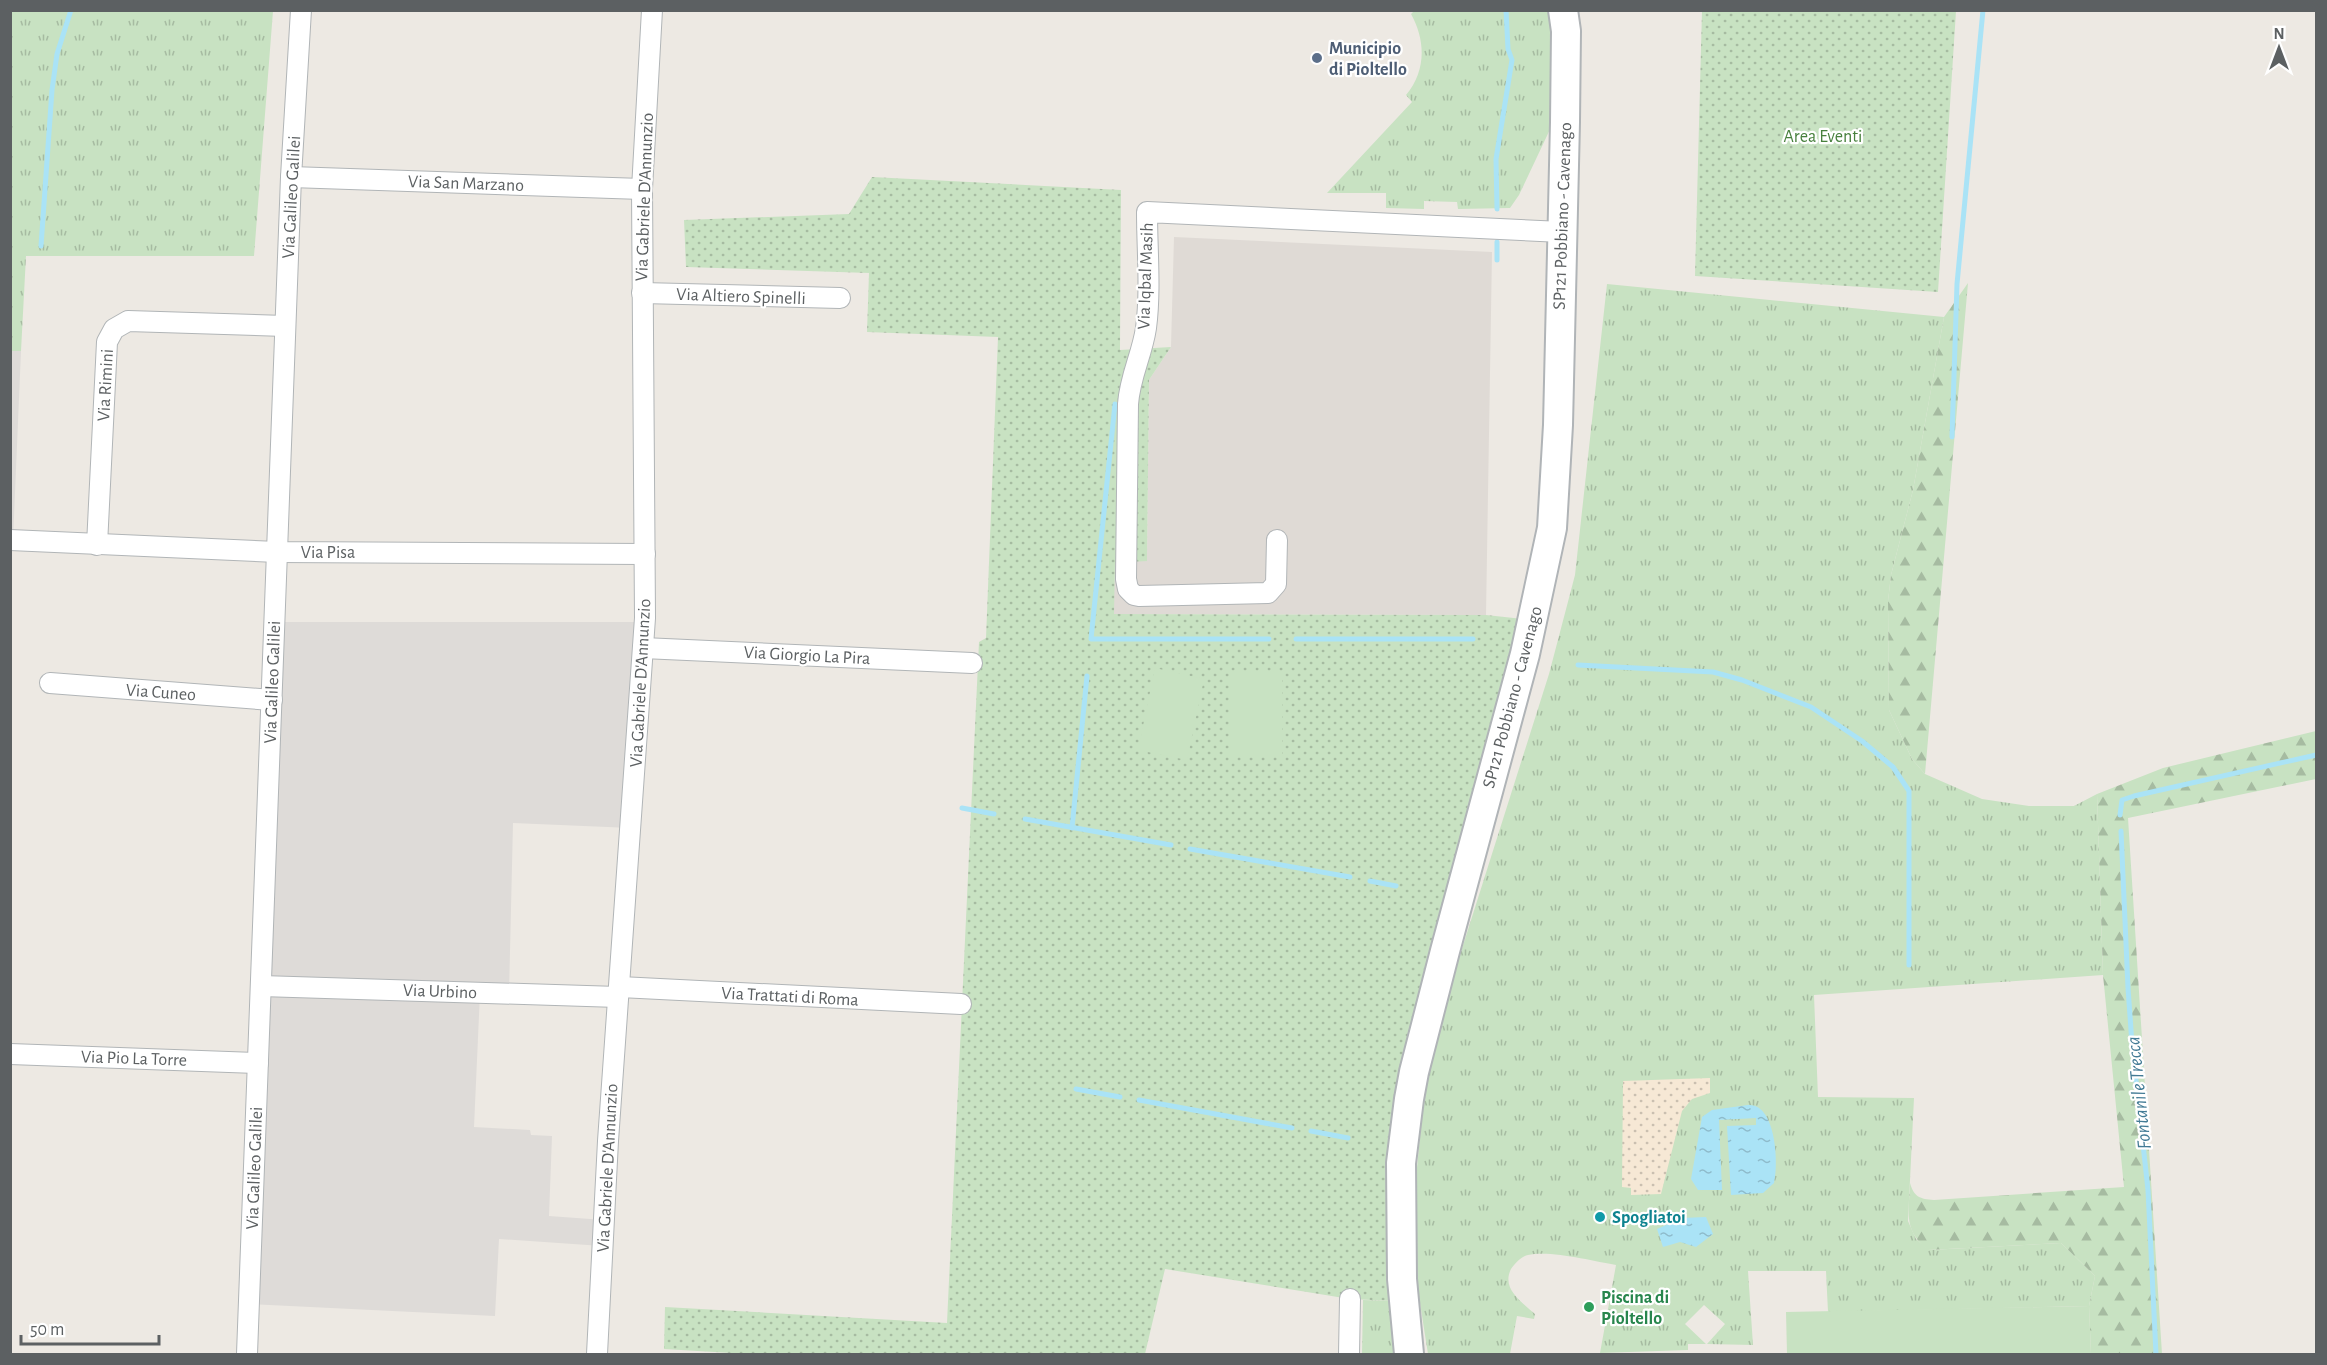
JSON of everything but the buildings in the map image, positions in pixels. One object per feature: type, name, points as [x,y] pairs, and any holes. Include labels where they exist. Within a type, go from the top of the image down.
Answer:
[{"type":"street","name":"Via Galileo Galilei","points":[[247,1354],[285,326],[301,10]]},
{"type":"street","name":"Via Gabriele D'Annunzio","points":[[597,1354],[643,648],[645,554],[642,189],[652,10]]},
{"type":"street","name":"SP121 Pobbiano - Cavenago","points":[[1409,1354],[1402,1279],[1401,1163],[1409,1099],[1439,973],[1525,654],[1552,528],[1558,425],[1566,17]]},
{"type":"street","name":"Via San Marzano","points":[[291,177],[642,189]]},
{"type":"street","name":"Via Iqbal Masih","points":[[1277,540],[1276,584],[1268,594],[1139,596],[1128,590],[1126,561],[1128,404],[1131,379],[1146,326],[1147,212],[1562,232]]},
{"type":"street","name":"Via Altiero Spinelli","points":[[642,293],[840,298]]},
{"type":"street","name":"Via Rimini","points":[[97,544],[107,342],[114,328],[128,321],[285,326]]},
{"type":"street","name":"Via Pisa","points":[[10,540],[277,552],[645,554]]},
{"type":"street","name":"Via Giorgio La Pira","points":[[643,648],[972,663]]},
{"type":"street","name":"Via Cuneo","points":[[50,683],[272,700]]},
{"type":"street","name":"Via Urbino","points":[[261,986],[619,992]]},
{"type":"street","name":"Via Trattati di Roma","points":[[619,992],[961,1004]]},
{"type":"street","name":"Via Pio La Torre","points":[[10,1054],[258,1063]]},
{"type":"street","points":[[1349,1354],[1350,1299]]},
{"type":"shaded area","points":[[1174,237],[1492,252],[1486,615],[1113,614],[1115,563],[1147,560],[1149,380],[1171,347]]},
{"type":"shaded area","points":[[10,351],[21,351],[13,540],[10,540]]},
{"type":"shaded area","points":[[274,622],[644,622],[631,828],[513,823],[509,994],[480,993],[474,1127],[530,1130],[531,1135],[552,1136],[549,1216],[604,1220],[602,1246],[499,1239],[495,1316],[249,1304]]},
{"type":"green space","points":[[10,11],[273,11],[254,256],[26,256],[21,351],[11,351]]},
{"type":"green space","points":[[1414,11],[1556,11],[1553,123],[1519,195],[1510,208],[1458,209],[1457,202],[1424,201],[1424,209],[1386,208],[1386,193],[1327,193],[1412,102],[1406,95],[1413,86],[1422,56],[1419,35],[1411,14]]},
{"type":"green space","name":"Area Eventi","points":[[1702,11],[1956,11],[1938,292],[1695,276]]},
{"type":"green space","points":[[872,177],[1121,190],[1120,350],[1171,347],[1149,380],[1147,561],[1115,563],[1114,614],[1486,615],[1523,619],[1401,1065],[1393,1154],[1393,1301],[1350,1299],[1165,1269],[1145,1354],[748,1354],[664,1349],[665,1307],[947,1323],[979,642],[986,638],[998,337],[867,332],[869,273],[686,267],[684,220],[849,214]]},
{"type":"green space","points":[[1968,283],[1925,774],[1912,759],[1889,710],[1888,601],[1891,575],[1913,490],[1944,317]]},
{"type":"green space","points":[[1607,284],[1944,317],[1913,490],[1891,575],[1888,601],[1889,710],[1912,759],[1925,774],[1982,799],[2029,806],[2074,806],[2097,794],[2103,975],[1814,995],[1818,1097],[1914,1098],[1908,1221],[1916,1239],[1929,1250],[2061,1243],[2095,1276],[2089,1306],[1828,1312],[1826,1271],[1748,1271],[1753,1345],[1707,1344],[1725,1324],[1704,1305],[1685,1324],[1706,1344],[1688,1344],[1688,1350],[1600,1353],[1616,1265],[1572,1257],[1537,1254],[1521,1258],[1511,1269],[1509,1276],[1509,1283],[1514,1294],[1535,1314],[1534,1319],[1517,1316],[1510,1354],[1428,1354],[1417,1284],[1416,1178],[1426,1074],[1440,1018],[1549,674],[1575,575]]},
{"type":"green space","points":[[1155,668],[1204,679],[1187,760],[1138,750]]},
{"type":"green space","points":[[1231,671],[1282,671],[1282,755],[1231,755]]},
{"type":"green space","points":[[2316,731],[2316,779],[2128,818],[2162,1354],[2091,1354],[2089,1306],[2095,1276],[2061,1243],[1928,1250],[1920,1243],[1911,1228],[1909,1220],[1910,1183],[1918,1196],[1934,1200],[2124,1187],[2103,975],[2097,794],[2163,768]]},
{"type":"green space","points":[[1363,1300],[1393,1301],[1402,1354],[1362,1354]]},
{"type":"green space","points":[[2089,1306],[2091,1354],[1787,1354],[1786,1312]]},
{"type":"sand","points":[[1710,1078],[1710,1093],[1692,1099],[1682,1111],[1661,1194],[1631,1195],[1631,1188],[1622,1187],[1623,1081]]},
{"type":"water","points":[[1748,1105],[1757,1107],[1765,1114],[1770,1124],[1776,1163],[1774,1183],[1763,1193],[1731,1195],[1727,1126],[1756,1125],[1756,1118],[1719,1120],[1722,1190],[1698,1190],[1691,1179],[1702,1117],[1712,1110]]},
{"type":"water","points":[[1706,1217],[1713,1234],[1696,1247],[1680,1242],[1663,1247],[1657,1229],[1682,1218]]},
{"type":"waterway","points":[[41,246],[52,90],[57,54],[71,10]]},
{"type":"waterway","points":[[1497,209],[1496,159],[1512,60],[1508,49],[1506,10]]},
{"type":"waterway","points":[[1952,437],[1957,284],[1983,10]]},
{"type":"waterway","points":[[1497,242],[1497,260]]},
{"type":"waterway","points":[[1115,404],[1091,639],[1269,639]]},
{"type":"waterway","points":[[1296,639],[1473,639]]},
{"type":"waterway","points":[[1578,665],[1713,672],[1742,680],[1811,707],[1862,741],[1893,767],[1909,791],[1909,965]]},
{"type":"waterway","points":[[1072,828],[1087,676]]},
{"type":"waterway","name":"Fontanile Trecca","points":[[2120,815],[2122,800],[2134,796],[2316,755]]},
{"type":"waterway","points":[[962,808],[994,814]]},
{"type":"waterway","points":[[1025,819],[1171,845]]},
{"type":"waterway","name":"Fontanile Trecca","points":[[2121,831],[2128,988],[2148,1190],[2156,1354]]},
{"type":"waterway","points":[[1190,849],[1350,877]]},
{"type":"waterway","points":[[1370,881],[1396,886]]},
{"type":"waterway","points":[[1076,1089],[1120,1097]]},
{"type":"waterway","points":[[1139,1100],[1292,1128]]},
{"type":"waterway","points":[[1311,1131],[1348,1138]]},
{"type":"place","name":"Municipio di Pioltello","points":[[1317,58]]},
{"type":"place","name":"Spogliatoi","points":[[1600,1217]]},
{"type":"place","name":"Piscina di Pioltello","points":[[1589,1307]]}]
